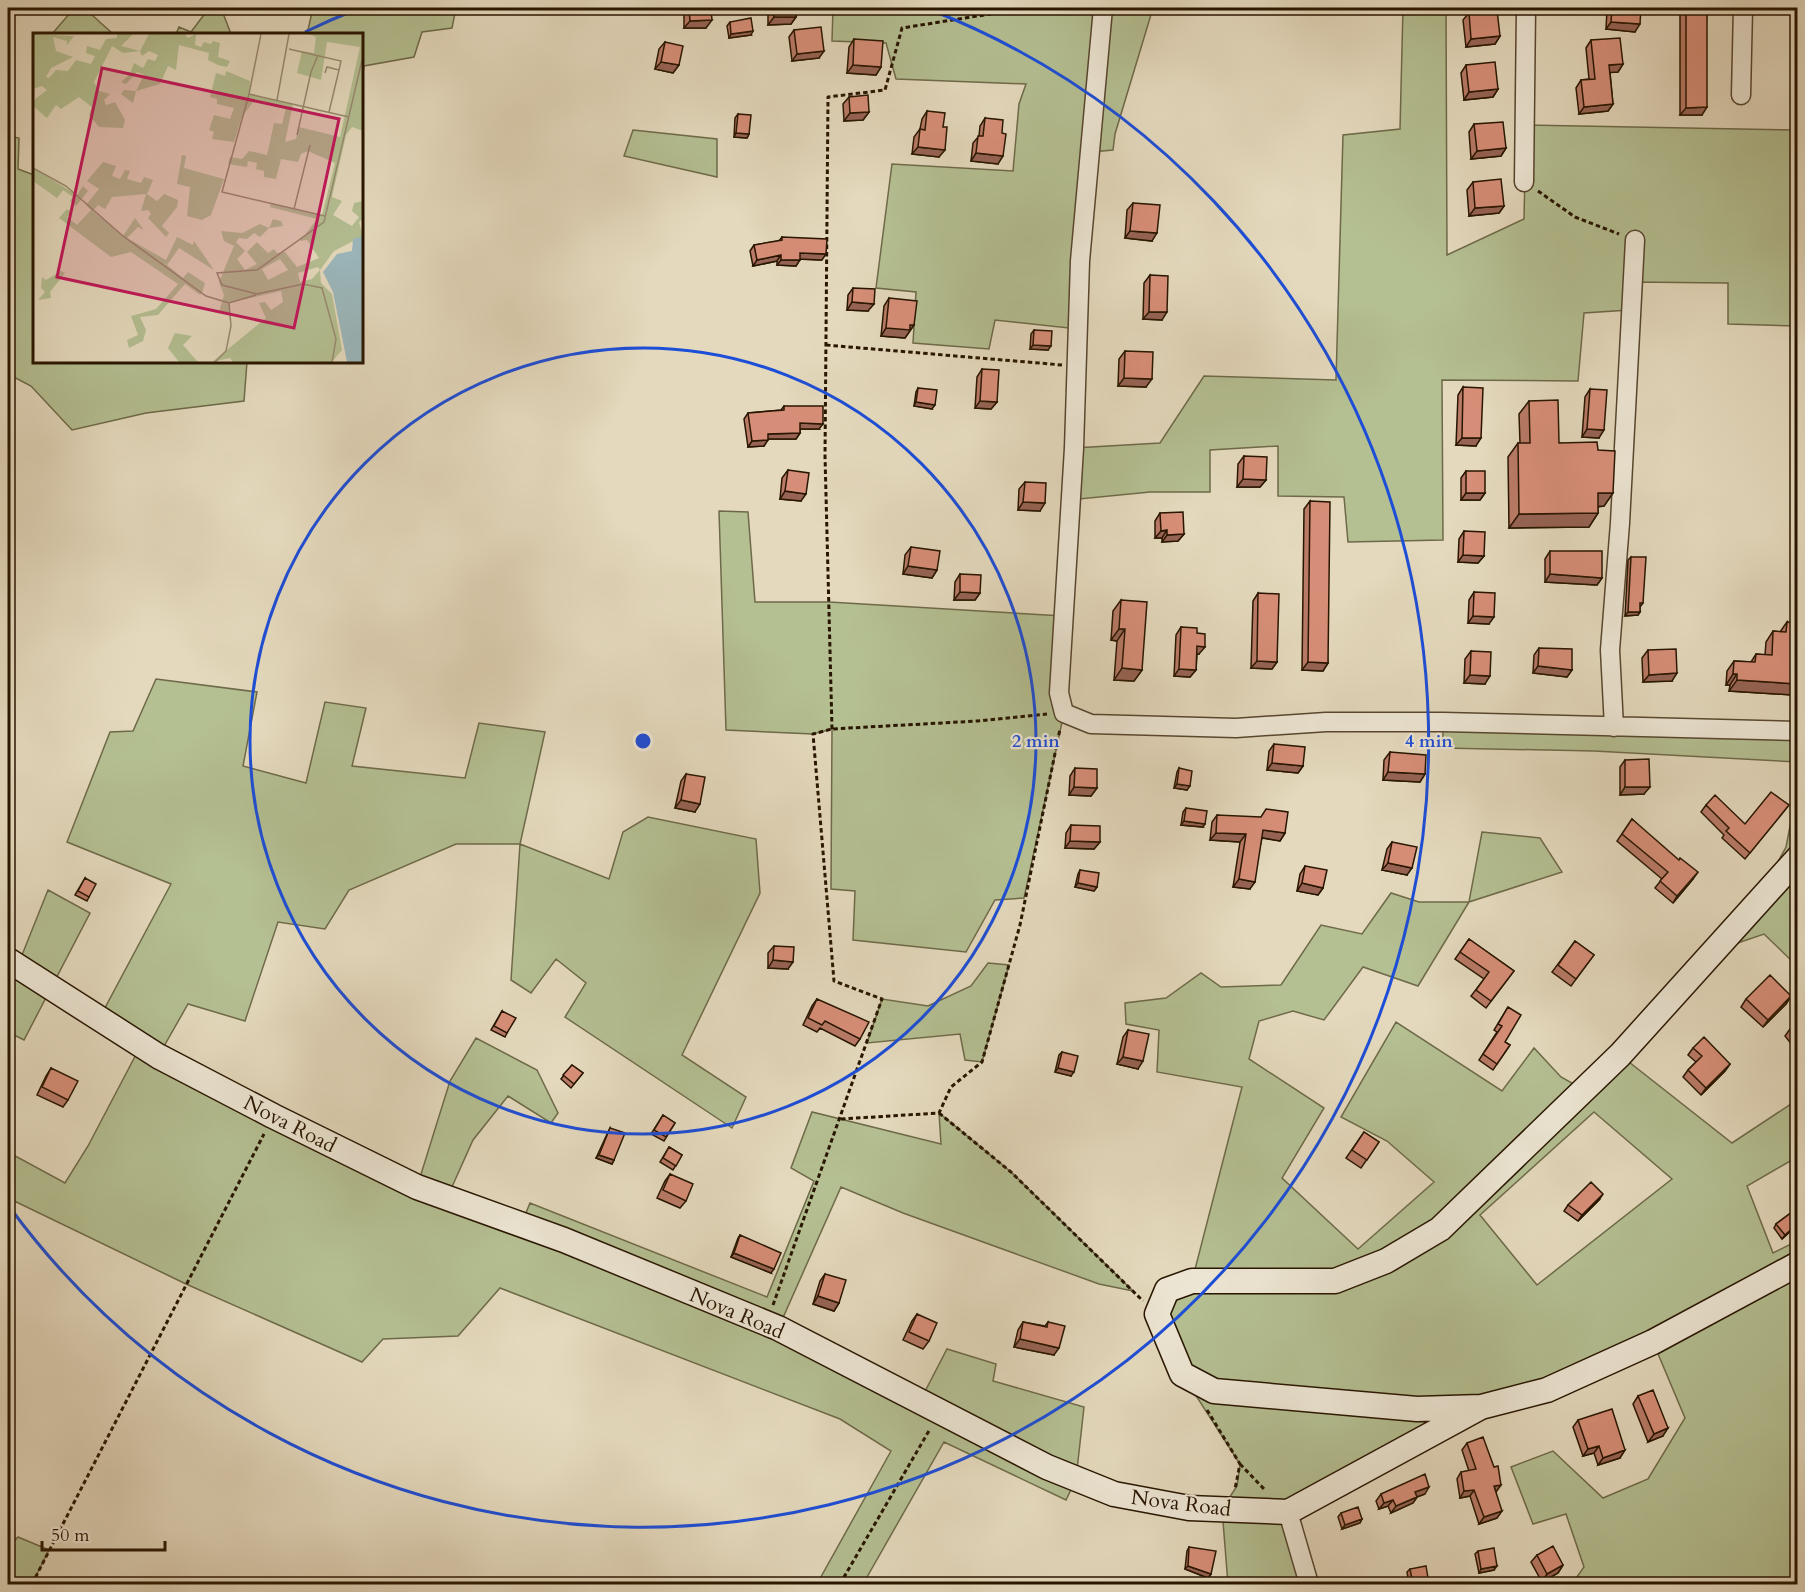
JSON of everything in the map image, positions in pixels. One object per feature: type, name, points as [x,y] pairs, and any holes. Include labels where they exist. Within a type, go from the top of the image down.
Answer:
[{"type":"street","points":[[1103,8],[1080,261],[1074,448],[1059,693],[1064,713],[1091,724],[1236,728],[1326,722],[1797,731]]},
{"type":"street","points":[[1524,182],[1526,8]]},
{"type":"street","points":[[1741,95],[1743,8]]},
{"type":"street","points":[[1614,727],[1610,650],[1620,523],[1635,240]]},
{"type":"street","points":[[1797,858],[1620,1055],[1440,1229],[1386,1261],[1335,1281],[1192,1281],[1167,1290],[1157,1314],[1182,1374],[1214,1391],[1417,1409],[1481,1407],[1547,1390],[1653,1342],[1797,1264]]},
{"type":"street","name":"Nova Road","points":[[8,960],[158,1056],[417,1187],[564,1240],[766,1324],[1047,1467],[1114,1494],[1190,1508],[1288,1512]]},
{"type":"street","points":[[1310,1584],[1288,1512],[1481,1407]]},
{"type":"path","points":[[832,729],[825,456],[828,97],[885,90],[902,28],[1028,8]]},
{"type":"path","points":[[1524,182],[1575,217],[1635,240]]},
{"type":"path","points":[[826,345],[1076,366]]},
{"type":"path","points":[[766,1324],[882,999],[834,981],[813,734],[832,729],[978,721],[1064,713],[1020,925],[982,1062],[951,1087],[939,1113]]},
{"type":"path","points":[[841,1119],[939,1113],[1011,1172],[1157,1314]]},
{"type":"path","points":[[32,1584],[273,1116]]},
{"type":"path","points":[[1201,1401],[1240,1464],[1288,1512]]},
{"type":"path","points":[[840,1584],[940,1412]]},
{"type":"path","points":[[1222,1509],[1237,1486],[1240,1464]]},
{"type":"green space","points":[[81,8],[91,8],[92,15],[112,33],[53,33],[70,13]]},
{"type":"green space","points":[[209,8],[221,8],[231,33],[176,33],[179,27],[191,32]]},
{"type":"green space","points":[[313,8],[456,8],[452,28],[422,32],[414,57],[364,66],[363,72],[363,33],[307,33]]},
{"type":"green space","points":[[833,8],[1153,8],[1115,134],[1113,150],[1091,152],[1078,329],[995,320],[989,349],[913,343],[916,292],[876,288],[892,164],[1013,171],[1019,104],[1026,84],[896,79],[886,43],[832,41]]},
{"type":"green space","points":[[1403,8],[1446,8],[1447,255],[1524,219],[1526,125],[1797,130],[1797,326],[1728,324],[1728,283],[1632,282],[1629,310],[1584,313],[1578,381],[1442,380],[1443,540],[1348,542],[1344,497],[1278,496],[1278,446],[1210,450],[1210,492],[1150,492],[1069,500],[1074,448],[1160,443],[1204,376],[1336,380],[1343,135],[1400,129]]},
{"type":"green space","points":[[633,130],[717,139],[717,177],[624,156]]},
{"type":"green space","points":[[8,136],[19,138],[18,169],[33,175],[33,363],[247,363],[244,401],[146,413],[72,430],[31,386],[8,374]]},
{"type":"green space","points":[[719,511],[748,512],[755,602],[829,602],[1063,616],[1064,713],[1024,898],[995,900],[966,952],[853,940],[855,891],[831,889],[832,729],[813,734],[726,730]]},
{"type":"green space","points":[[156,679],[257,692],[243,766],[306,783],[325,702],[366,708],[352,766],[465,778],[479,723],[545,732],[520,844],[456,844],[349,890],[325,929],[278,922],[245,1021],[188,1004],[159,1055],[417,1187],[450,1081],[476,1038],[537,1070],[558,1113],[551,1123],[508,1096],[473,1140],[447,1198],[521,1225],[530,1203],[767,1297],[814,1181],[791,1168],[812,1112],[941,1144],[939,1113],[1011,1172],[1133,1291],[1099,1284],[903,1213],[841,1187],[778,1329],[920,1401],[947,1349],[996,1364],[993,1381],[1084,1407],[1076,1479],[1066,1500],[944,1442],[863,1584],[817,1584],[891,1451],[840,1419],[500,1288],[458,1336],[383,1339],[362,1362],[186,1284],[8,1198],[8,1152],[65,1183],[88,1146],[141,1045],[99,1019],[171,884],[67,842],[110,732],[133,731]]},
{"type":"green space","points":[[1443,722],[1798,731],[1797,762],[1594,751],[1443,748]]},
{"type":"green space","points":[[1797,790],[1797,966],[1764,934],[1714,951],[1752,909],[1786,847]]},
{"type":"green space","points":[[648,817],[756,839],[760,893],[682,1055],[746,1097],[732,1128],[565,1017],[586,983],[556,959],[531,993],[511,980],[520,844],[609,879],[623,832]]},
{"type":"green space","points":[[1482,832],[1540,838],[1562,872],[1469,902]]},
{"type":"green space","points":[[48,890],[90,913],[24,1040],[8,1032],[8,960],[18,965]]},
{"type":"green space","points":[[1391,893],[1419,902],[1469,902],[1418,986],[1363,967],[1324,1020],[1293,1011],[1259,1021],[1249,1059],[1324,1108],[1282,1178],[1358,1249],[1434,1182],[1387,1141],[1341,1117],[1396,1022],[1502,1091],[1534,1048],[1561,1077],[1584,1090],[1620,1055],[1732,1143],[1797,1100],[1797,1157],[1747,1186],[1773,1253],[1797,1241],[1797,1584],[1572,1584],[1584,1567],[1566,1514],[1533,1524],[1511,1467],[1553,1451],[1603,1498],[1648,1479],[1685,1418],[1653,1342],[1516,1399],[1288,1512],[1309,1584],[1293,1584],[1284,1580],[1228,1584],[1222,1509],[1237,1486],[1240,1464],[1182,1374],[1157,1314],[1192,1281],[1242,1087],[1157,1072],[1159,1030],[1126,1024],[1125,1003],[1166,998],[1201,973],[1221,987],[1281,985],[1321,925],[1362,934]],"holes":[[[1594,1112],[1672,1179],[1537,1285],[1480,1215]]]},
{"type":"green space","points":[[988,963],[1009,965],[982,1062],[965,1060],[960,1034],[867,1043],[882,999],[928,1006],[971,986]]},
{"type":"green space","points":[[18,1537],[49,1550],[32,1584],[8,1584],[8,1548]]},
{"type":"building","points":[[689,8],[711,8],[712,20],[690,21]]},
{"type":"building","points":[[773,8],[796,8],[796,17],[774,17]]},
{"type":"building","points":[[1612,8],[1641,8],[1640,24],[1611,22]]},
{"type":"building","points":[[1686,8],[1707,8],[1707,107],[1686,108]]},
{"type":"building","points":[[1497,10],[1500,36],[1471,39],[1469,13]]},
{"type":"building","points":[[751,18],[753,31],[731,34],[730,22]]},
{"type":"building","points":[[821,27],[824,51],[797,54],[794,30]]},
{"type":"building","points":[[1620,38],[1623,64],[1609,65],[1613,104],[1584,107],[1581,80],[1595,79],[1591,40]]},
{"type":"building","points":[[854,39],[883,41],[881,67],[853,65]]},
{"type":"building","points":[[665,42],[683,46],[679,65],[661,62]]},
{"type":"building","points":[[1495,62],[1498,89],[1469,92],[1466,65]]},
{"type":"building","points":[[868,95],[869,112],[850,113],[849,97]]},
{"type":"building","points":[[927,111],[945,113],[943,127],[947,127],[945,150],[918,147],[920,129],[925,130]]},
{"type":"building","points":[[738,114],[751,115],[749,134],[736,133]]},
{"type":"building","points":[[985,118],[1003,120],[1002,133],[1006,134],[1003,156],[976,153],[978,136],[983,136]]},
{"type":"building","points":[[1503,122],[1506,148],[1477,151],[1474,124]]},
{"type":"building","points":[[1501,179],[1504,206],[1475,208],[1473,182]]},
{"type":"building","points":[[1133,203],[1160,205],[1157,233],[1130,231]]},
{"type":"building","points":[[782,237],[827,239],[826,254],[800,253],[800,260],[781,260],[781,255],[757,260],[754,245],[782,240]]},
{"type":"building","points":[[1150,275],[1168,276],[1167,312],[1149,312]]},
{"type":"building","points":[[853,288],[875,289],[874,304],[852,302]]},
{"type":"building","points":[[889,298],[917,301],[914,325],[910,325],[910,330],[886,328]]},
{"type":"building","points":[[1034,330],[1052,331],[1051,346],[1033,345]]},
{"type":"building","points":[[1125,351],[1153,352],[1152,379],[1124,378]]},
{"type":"building","points":[[982,369],[999,370],[997,402],[980,401]]},
{"type":"building","points":[[1463,387],[1483,388],[1481,438],[1462,438]]},
{"type":"building","points":[[918,388],[937,390],[935,405],[916,402]]},
{"type":"building","points":[[1590,389],[1607,390],[1604,430],[1587,429]]},
{"type":"building","points":[[1558,400],[1559,443],[1597,442],[1598,450],[1615,451],[1613,493],[1598,493],[1598,513],[1519,514],[1518,443],[1530,443],[1529,401]]},
{"type":"building","points":[[784,406],[823,406],[823,424],[800,423],[800,433],[768,434],[768,440],[752,441],[748,413],[784,410]]},
{"type":"building","points":[[1244,456],[1267,457],[1266,480],[1243,479]]},
{"type":"building","points":[[788,470],[809,473],[806,494],[785,491]]},
{"type":"building","points":[[1466,471],[1485,471],[1485,493],[1466,493]]},
{"type":"building","points":[[1025,482],[1046,483],[1045,503],[1023,502]]},
{"type":"building","points":[[1310,501],[1330,502],[1328,663],[1308,662]]},
{"type":"building","points":[[1183,512],[1184,534],[1167,535],[1167,530],[1161,531],[1160,513]]},
{"type":"building","points":[[1464,531],[1485,532],[1484,556],[1463,555]]},
{"type":"building","points":[[911,547],[940,551],[937,570],[908,566]]},
{"type":"building","points":[[1550,551],[1602,551],[1602,578],[1550,574]]},
{"type":"building","points":[[1631,557],[1646,557],[1643,603],[1640,603],[1640,612],[1628,612]]},
{"type":"building","points":[[960,574],[981,575],[980,593],[960,592]]},
{"type":"building","points":[[1474,592],[1495,593],[1494,617],[1473,616]]},
{"type":"building","points":[[1258,593],[1279,594],[1277,662],[1257,661]]},
{"type":"building","points":[[1121,600],[1147,602],[1142,670],[1122,668],[1125,629],[1119,629]]},
{"type":"building","points":[[1787,622],[1797,623],[1797,684],[1737,680],[1737,674],[1733,674],[1734,661],[1755,662],[1756,654],[1772,655],[1773,631],[1786,632]]},
{"type":"building","points":[[1181,627],[1197,628],[1197,633],[1205,634],[1205,647],[1197,646],[1196,670],[1179,669]]},
{"type":"building","points":[[1539,648],[1572,649],[1572,670],[1538,666]]},
{"type":"building","points":[[1676,649],[1677,673],[1649,675],[1648,650]]},
{"type":"building","points":[[1471,651],[1491,652],[1490,676],[1470,675]]},
{"type":"building","points":[[1274,744],[1305,747],[1303,766],[1272,763]]},
{"type":"building","points":[[1390,752],[1426,755],[1425,774],[1388,772]]},
{"type":"building","points":[[1649,759],[1650,787],[1625,787],[1625,760]]},
{"type":"building","points":[[1075,768],[1097,769],[1097,788],[1074,787]]},
{"type":"building","points":[[1179,768],[1192,771],[1190,786],[1177,784]]},
{"type":"building","points":[[686,774],[705,777],[700,804],[681,800]]},
{"type":"building","points":[[1771,792],[1789,805],[1750,853],[1726,831],[1729,828],[1706,805],[1715,795],[1745,824]]},
{"type":"building","points":[[1186,808],[1207,811],[1205,824],[1184,821]]},
{"type":"building","points":[[1266,809],[1288,812],[1285,833],[1263,830],[1255,882],[1239,879],[1246,834],[1216,833],[1217,815],[1261,817]]},
{"type":"building","points":[[1632,819],[1679,860],[1680,858],[1698,872],[1677,896],[1660,881],[1668,872],[1622,834]]},
{"type":"building","points":[[1071,825],[1100,826],[1100,842],[1070,841]]},
{"type":"building","points":[[1392,842],[1417,847],[1412,868],[1388,863]]},
{"type":"building","points":[[1305,866],[1327,870],[1323,888],[1302,883]]},
{"type":"building","points":[[1080,870],[1099,873],[1097,887],[1078,883]]},
{"type":"building","points":[[85,878],[96,884],[89,897],[78,891]]},
{"type":"building","points":[[1469,939],[1514,971],[1491,1001],[1476,990],[1489,972],[1460,952]]},
{"type":"building","points":[[1575,941],[1594,955],[1576,979],[1558,965]]},
{"type":"building","points":[[774,946],[794,947],[793,962],[773,960]]},
{"type":"building","points":[[1770,975],[1791,996],[1768,1020],[1746,999]]},
{"type":"building","points":[[817,999],[869,1022],[860,1039],[825,1021],[822,1025],[808,1018]]},
{"type":"building","points":[[1508,1007],[1521,1015],[1505,1042],[1510,1045],[1497,1064],[1483,1054],[1502,1026],[1498,1024]]},
{"type":"building","points":[[502,1011],[516,1018],[507,1033],[494,1026]]},
{"type":"building","points":[[1797,1023],[1797,1037],[1790,1029]]},
{"type":"building","points":[[1128,1030],[1149,1034],[1143,1061],[1123,1057]]},
{"type":"building","points":[[1704,1037],[1730,1064],[1706,1088],[1688,1070],[1702,1056],[1693,1048]]},
{"type":"building","points":[[1062,1052],[1078,1056],[1074,1072],[1058,1068]]},
{"type":"building","points":[[572,1065],[583,1073],[574,1084],[563,1075]]},
{"type":"building","points":[[51,1068],[78,1081],[68,1100],[42,1087]]},
{"type":"building","points":[[663,1115],[675,1123],[666,1137],[654,1130]]},
{"type":"building","points":[[610,1128],[625,1133],[614,1160],[599,1155]]},
{"type":"building","points":[[1364,1132],[1379,1142],[1367,1160],[1352,1150]]},
{"type":"building","points":[[669,1147],[682,1155],[676,1166],[663,1158]]},
{"type":"building","points":[[670,1174],[693,1184],[686,1201],[663,1190]]},
{"type":"building","points":[[1591,1182],[1603,1194],[1582,1215],[1568,1205]]},
{"type":"building","points":[[1797,1205],[1797,1224],[1785,1235],[1776,1224],[1792,1212]]},
{"type":"building","points":[[740,1235],[781,1253],[774,1269],[734,1253]]},
{"type":"building","points":[[825,1274],[846,1280],[839,1303],[818,1296]]},
{"type":"building","points":[[917,1314],[937,1323],[929,1341],[909,1332]]},
{"type":"building","points":[[1023,1322],[1047,1327],[1048,1322],[1065,1326],[1059,1348],[1020,1339]]},
{"type":"building","points":[[1653,1390],[1668,1428],[1654,1434],[1638,1396]]},
{"type":"building","points":[[1612,1409],[1625,1450],[1603,1458],[1599,1446],[1588,1449],[1578,1420]]},
{"type":"building","points":[[1483,1437],[1494,1467],[1498,1466],[1501,1485],[1494,1486],[1502,1511],[1484,1517],[1474,1490],[1464,1491],[1461,1472],[1476,1469],[1467,1443]]},
{"type":"building","points":[[1425,1474],[1429,1487],[1415,1492],[1417,1497],[1396,1506],[1393,1500],[1384,1503],[1381,1494]]},
{"type":"building","points":[[1358,1507],[1362,1519],[1345,1525],[1341,1513]]},
{"type":"building","points":[[1553,1546],[1563,1565],[1547,1574],[1537,1555]]},
{"type":"building","points":[[1189,1547],[1216,1551],[1211,1574],[1188,1566]]},
{"type":"building","points":[[1494,1548],[1497,1566],[1481,1569],[1478,1551]]},
{"type":"building","points":[[1426,1566],[1429,1584],[1413,1584],[1410,1569]]}]
